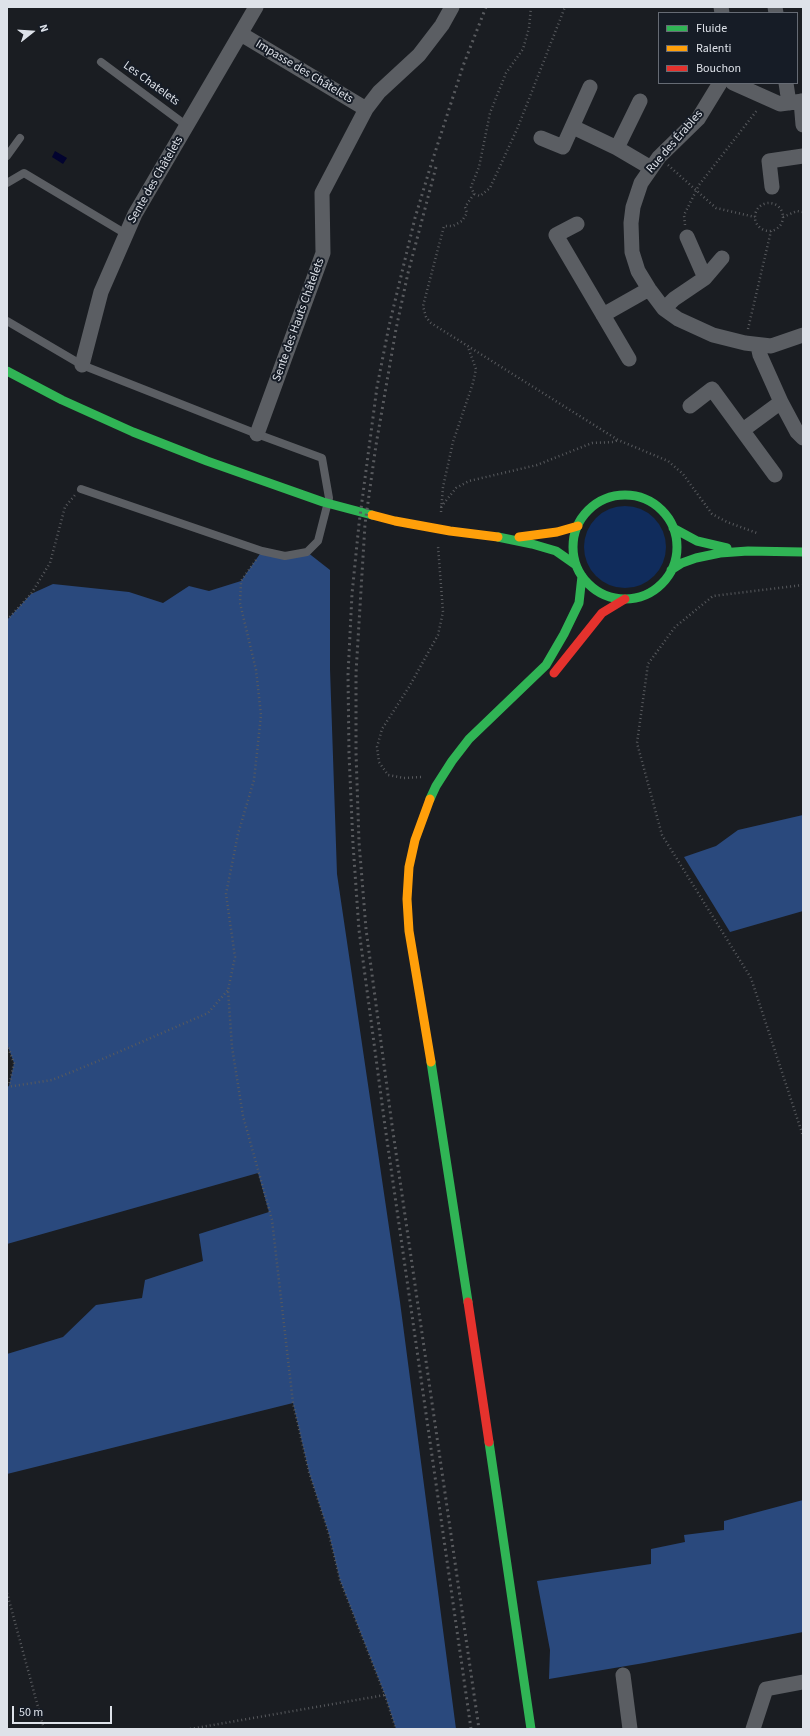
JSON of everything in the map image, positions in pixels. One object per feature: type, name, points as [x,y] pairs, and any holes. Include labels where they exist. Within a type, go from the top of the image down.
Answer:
[{"type":"main road","points":[[7,371],[62,400],[133,432],[207,461],[297,493],[372,516],[427,527],[505,538],[556,551],[576,565]]},
{"type":"main road","points":[[626,495],[640,498],[652,503],[663,512],[673,528],[676,549],[671,570],[662,583],[651,592],[636,598],[625,599],[612,597],[599,592],[590,586],[576,565],[573,545],[578,526],[585,514],[595,504],[608,498],[626,495]]},
{"type":"main road","points":[[505,538],[550,533],[578,526]]},
{"type":"main road","points":[[673,528],[697,541],[714,546],[748,552]]},
{"type":"main road","points":[[671,570],[682,563],[696,558],[720,553],[803,552]]},
{"type":"main road","points":[[531,1729],[451,1185],[409,931],[407,899],[412,854],[428,802],[452,761],[469,739],[546,665],[579,603],[582,576]]},
{"type":"main road","points":[[546,682],[602,613],[625,599]]},
{"type":"main road","points":[[434,1022],[451,1185]]},
{"type":"street","name":"Sente des Châtelets","points":[[82,365],[101,292],[135,214],[256,7]]},
{"type":"street","name":"Sente des Hauts Châtelets","points":[[258,434],[323,253],[322,193],[366,109],[379,92],[419,55],[442,26],[452,7]]},
{"type":"street","name":"Impasse des Châtelets","points":[[241,34],[366,109]]},
{"type":"street","name":"Rue des Érables","points":[[719,84],[698,119],[655,162],[639,188],[633,208],[631,223],[632,252],[638,271],[649,290],[664,309],[678,319],[697,328],[719,336],[751,344],[771,346],[803,335]]},
{"type":"street","points":[[735,84],[780,104],[798,101]]},
{"type":"street","points":[[787,84],[798,101],[803,125]]},
{"type":"street","points":[[541,138],[563,147],[590,87]]},
{"type":"street","points":[[617,148],[640,101]]},
{"type":"street","points":[[573,127],[617,148],[655,162]]},
{"type":"street","points":[[772,187],[769,161],[803,156]]},
{"type":"street","points":[[577,224],[556,235],[629,359]]},
{"type":"street","points":[[687,237],[705,278]]},
{"type":"street","points":[[664,309],[674,299],[705,278],[722,258]]},
{"type":"street","points":[[603,315],[649,290]]},
{"type":"street","points":[[751,344],[760,355],[781,402],[797,432],[803,438]]},
{"type":"street","points":[[690,406],[712,389],[775,475]]},
{"type":"street","points":[[743,430],[781,402]]},
{"type":"street","points":[[623,1675],[630,1729]]},
{"type":"street","points":[[753,1729],[766,1689],[803,1682]]},
{"type":"lane","name":"Les Chatelets","points":[[101,62],[187,126]]},
{"type":"lane","points":[[7,156],[20,138]]},
{"type":"lane","points":[[7,183],[24,173],[126,234]]},
{"type":"lane","points":[[7,321],[82,365],[322,458],[329,498],[318,541],[307,552],[285,556],[262,550],[81,489]]},
{"type":"path","points":[[530,7],[529,28],[523,49],[506,73],[490,113],[479,167],[471,187],[474,194],[480,196],[490,188],[518,127],[565,7]]},
{"type":"path","points":[[687,237],[684,215],[699,184],[766,98]]},
{"type":"path","points":[[655,162],[696,190],[716,208],[754,217]]},
{"type":"path","points":[[474,194],[465,207],[467,213],[462,221],[453,226],[444,226],[423,306],[426,317],[431,323],[618,440],[668,461],[683,474],[712,514],[727,522],[761,535]]},
{"type":"path","points":[[768,202],[777,205],[782,212],[783,217],[779,226],[771,231],[762,229],[755,222],[754,217],[757,208],[768,202]]},
{"type":"path","points":[[783,217],[797,211],[803,212]]},
{"type":"path","points":[[751,344],[771,231]]},
{"type":"path","points":[[440,514],[443,487],[453,442],[473,383],[476,369],[468,346]]},
{"type":"path","points":[[441,507],[456,488],[469,481],[537,465],[592,443],[614,442],[618,440]]},
{"type":"path","points":[[7,620],[31,594],[50,563],[65,507],[81,489]]},
{"type":"path","points":[[422,777],[404,778],[388,775],[379,762],[377,747],[382,729],[409,687],[438,635],[443,612],[438,543]]},
{"type":"path","points":[[262,550],[241,581],[240,603],[256,670],[261,715],[254,780],[238,834],[226,894],[235,957],[228,990],[232,1047],[243,1116],[272,1220],[293,1403],[309,1472],[329,1534],[340,1580],[385,1695],[396,1729]]},
{"type":"path","points":[[803,585],[713,596],[675,627],[648,664],[637,743],[662,835],[751,978],[803,1136]]},
{"type":"path","points":[[7,1044],[14,1063],[8,1087],[52,1080],[208,1013],[228,990]]},
{"type":"path","points":[[7,1593],[44,1729]]},
{"type":"path","points":[[190,1729],[385,1695]]},
{"type":"shaded area","points":[[55,151],[67,158],[63,164],[52,157]]},
{"type":"shaded area","points":[[625,506],[641,509],[654,518],[663,531],[666,547],[663,563],[654,576],[641,585],[625,588],[609,585],[596,576],[587,563],[584,547],[587,531],[596,518],[609,509]]},
{"type":"shaded area","points":[[262,551],[285,556],[307,552],[330,570],[330,669],[337,874],[400,1302],[456,1729],[396,1729],[385,1695],[340,1580],[329,1534],[309,1472],[293,1403],[7,1474],[7,1354],[63,1337],[96,1305],[142,1298],[145,1280],[203,1261],[199,1234],[269,1212],[258,1173],[7,1244],[7,1087],[9,1086],[14,1063],[7,1044],[7,620],[31,594],[53,584],[129,592],[163,603],[189,586],[209,591],[241,581]]},
{"type":"shaded area","points":[[803,815],[803,911],[730,932],[684,857],[716,846],[738,830]]},
{"type":"shaded area","points":[[803,1500],[803,1632],[644,1663],[549,1679],[550,1650],[537,1581],[651,1564],[651,1549],[685,1542],[684,1535],[724,1530],[724,1521]]},
{"type":"railway","points":[[471,1729],[385,1126],[359,930],[349,754],[348,675],[352,594],[359,524],[377,387],[389,326],[415,218],[430,168],[463,66],[486,7]]},
{"type":"railway","points":[[436,167],[408,273],[396,329],[376,445],[365,524],[356,673],[356,753],[359,842],[366,929],[392,1125],[479,1729]]},
{"type":"traffic: fast","points":[[7,371],[62,400],[133,432],[207,461],[323,502],[372,515]]},
{"type":"traffic: fast","points":[[625,495],[645,499],[662,510],[673,527],[677,547],[673,567],[662,584],[645,595],[625,599],[605,595],[588,584],[577,567],[573,547],[577,527],[588,510],[605,499],[625,495]]},
{"type":"traffic: fast","points":[[673,528],[697,541],[727,548]]},
{"type":"traffic: fast","points":[[498,537],[556,551],[576,565]]},
{"type":"traffic: fast","points":[[671,570],[682,563],[696,558],[720,553],[748,551],[803,552]]},
{"type":"traffic: fast","points":[[430,799],[436,786],[452,761],[469,739],[546,665],[564,634],[579,603],[582,576]]},
{"type":"traffic: fast","points":[[431,1062],[468,1302]]},
{"type":"traffic: fast","points":[[489,1442],[531,1729]]},
{"type":"traffic: slow","points":[[372,515],[395,521],[450,531],[498,537]]},
{"type":"traffic: slow","points":[[519,537],[557,532],[578,526]]},
{"type":"traffic: slow","points":[[430,799],[415,840],[409,867],[407,899],[409,931],[431,1062]]},
{"type":"traffic: jam","points":[[554,673],[602,613],[625,599]]},
{"type":"traffic: jam","points":[[468,1302],[489,1442]]}]
